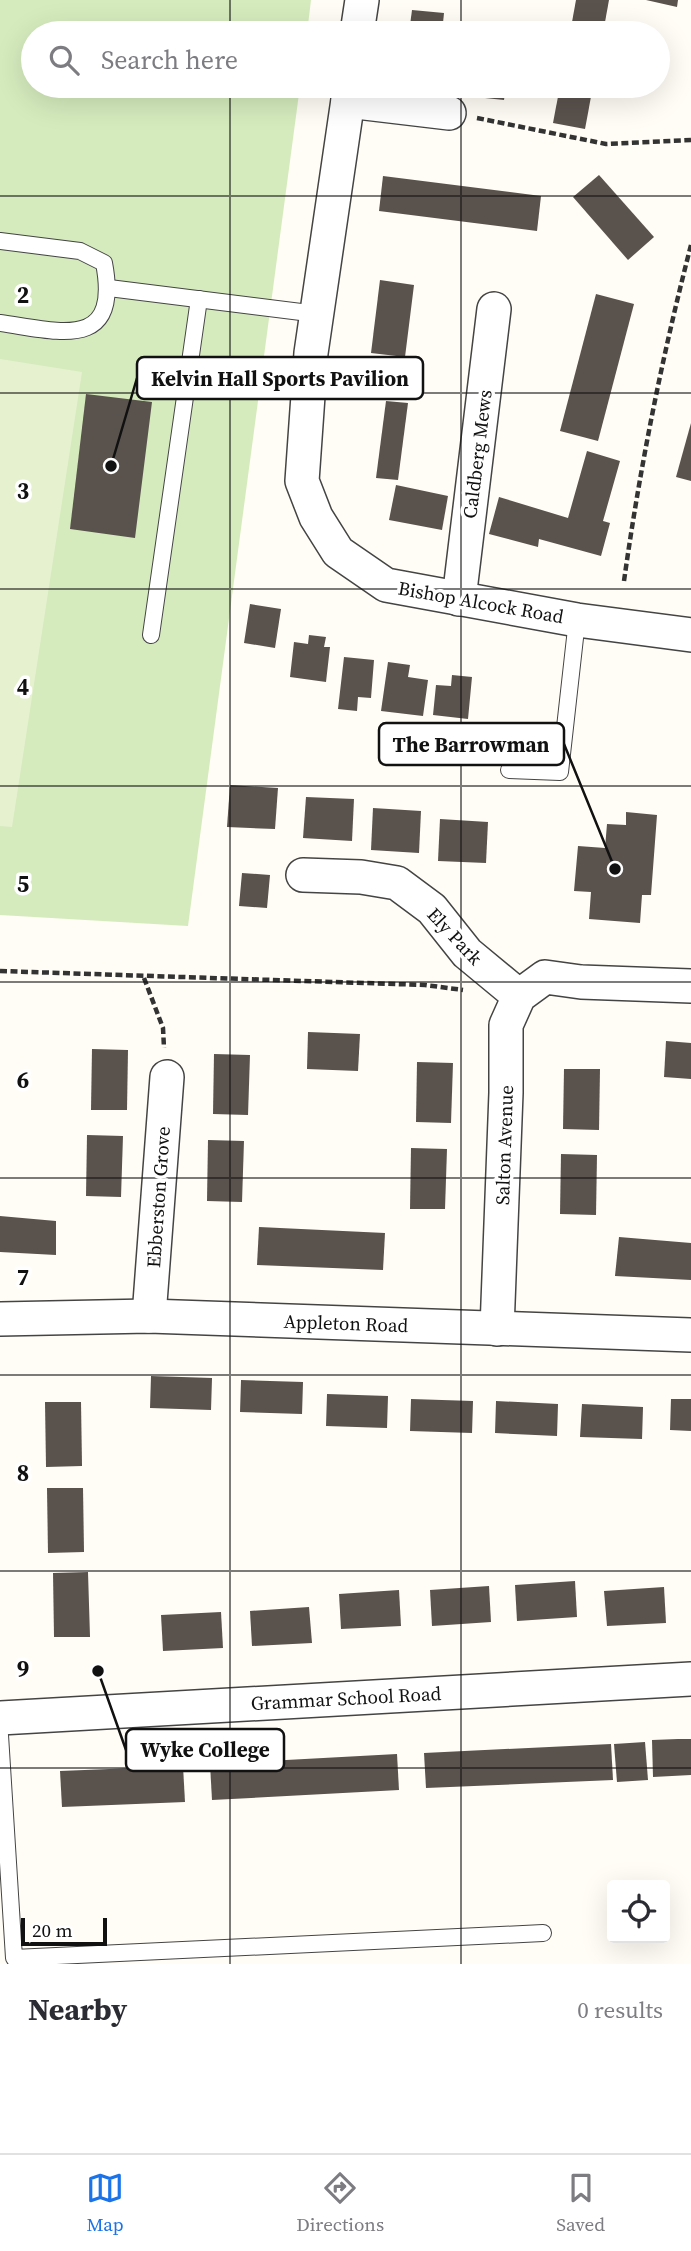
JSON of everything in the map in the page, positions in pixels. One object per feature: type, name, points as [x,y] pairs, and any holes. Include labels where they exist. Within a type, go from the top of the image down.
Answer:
[{"type":"street","points":[[359,21],[362,0]]},
{"type":"street","name":"Bishop Alcock Road","points":[[348,98],[317,313],[302,481],[316,517],[338,552],[386,585],[577,620],[691,635]]},
{"type":"street","points":[[374,98],[449,113]]},
{"type":"street","name":"Caldberg Mews","points":[[459,599],[494,309]]},
{"type":"street","name":"Ely Park","points":[[303,875],[361,877],[397,883],[432,909],[467,953],[532,987]]},
{"type":"street","points":[[532,987],[582,982],[691,986]]},
{"type":"street","name":"Salton Avenue","points":[[497,1329],[506,1025],[532,987]]},
{"type":"street","name":"Ebberston Grove","points":[[149,1316],[167,1077]]},
{"type":"street","name":"Appleton Road","points":[[0,1319],[149,1316],[691,1335]]},
{"type":"street","name":"Grammar School Road","points":[[0,1718],[691,1679]]},
{"type":"lane","points":[[0,241],[80,251],[104,263],[109,288],[103,314],[90,328],[67,332],[0,323]]},
{"type":"lane","points":[[109,288],[317,313]]},
{"type":"lane","points":[[151,635],[199,299]]},
{"type":"lane","points":[[509,770],[560,772],[577,620]]},
{"type":"lane","points":[[0,1735],[14,1958],[543,1933]]},
{"type":"path","points":[[449,113],[606,144],[691,140]]},
{"type":"path","points":[[624,582],[642,459],[661,361],[691,246]]},
{"type":"path","points":[[0,971],[144,978],[425,985],[465,990]]},
{"type":"path","points":[[144,978],[163,1028],[167,1077]]},
{"type":"green space","points":[[0,0],[311,0],[308,21],[21,21],[21,98],[298,98],[188,926],[0,915]]},
{"type":"green space","points":[[0,359],[82,372],[12,827],[0,826]]},
{"type":"building","points":[[576,0],[609,0],[605,21],[572,21]]},
{"type":"building","points":[[646,0],[678,0],[677,7]]},
{"type":"building","points":[[412,10],[444,13],[443,21],[411,21]]},
{"type":"building","points":[[558,98],[591,98],[585,129],[553,123]]},
{"type":"building","points":[[599,175],[654,237],[628,260],[573,197]]},
{"type":"building","points":[[383,176],[541,196],[537,231],[379,211]]},
{"type":"building","points":[[380,280],[414,285],[405,357],[371,353]]},
{"type":"building","points":[[596,294],[634,304],[598,441],[560,431]]},
{"type":"building","points":[[86,394],[152,402],[135,538],[70,529]]},
{"type":"building","points":[[386,401],[408,403],[398,480],[376,478]]},
{"type":"building","points":[[691,423],[691,481],[676,477]]},
{"type":"building","points":[[587,451],[620,461],[603,521],[610,523],[601,556],[539,539],[538,547],[489,534],[499,497],[568,518]]},
{"type":"building","points":[[396,485],[448,496],[442,530],[389,520]]},
{"type":"building","points":[[250,604],[281,609],[275,648],[244,643]]},
{"type":"building","points":[[309,635],[326,637],[324,647],[330,647],[326,682],[290,677],[294,642],[308,644]]},
{"type":"building","points":[[344,657],[374,660],[371,698],[358,697],[357,711],[338,709]]},
{"type":"building","points":[[388,662],[410,665],[408,677],[428,680],[423,716],[381,711]]},
{"type":"building","points":[[452,675],[472,677],[468,719],[433,715],[436,685],[451,686]]},
{"type":"building","points":[[230,785],[278,788],[275,829],[227,827]]},
{"type":"building","points":[[306,797],[354,799],[352,841],[303,838]]},
{"type":"building","points":[[373,808],[421,811],[419,853],[371,850]]},
{"type":"building","points":[[626,812],[657,815],[651,895],[642,895],[640,923],[589,919],[591,892],[574,891],[578,846],[605,848],[607,824],[626,825]]},
{"type":"building","points":[[440,819],[488,822],[486,863],[438,861]]},
{"type":"building","points":[[242,873],[270,875],[267,908],[239,906]]},
{"type":"building","points":[[308,1032],[360,1034],[358,1071],[307,1069]]},
{"type":"building","points":[[666,1041],[691,1043],[691,1079],[664,1077]]},
{"type":"building","points":[[92,1049],[128,1050],[127,1110],[91,1110]]},
{"type":"building","points":[[214,1054],[250,1055],[248,1115],[213,1114]]},
{"type":"building","points":[[417,1062],[453,1063],[451,1123],[416,1122]]},
{"type":"building","points":[[564,1069],[600,1069],[599,1130],[563,1129]]},
{"type":"building","points":[[87,1135],[123,1136],[121,1197],[86,1196]]},
{"type":"building","points":[[208,1140],[244,1141],[242,1202],[207,1201]]},
{"type":"building","points":[[411,1148],[447,1149],[445,1209],[410,1209]]},
{"type":"building","points":[[561,1154],[597,1155],[596,1215],[560,1214]]},
{"type":"building","points":[[0,1216],[56,1221],[56,1255],[0,1252]]},
{"type":"building","points":[[259,1227],[385,1233],[383,1270],[257,1265]]},
{"type":"building","points":[[619,1237],[691,1243],[691,1280],[615,1276]]},
{"type":"building","points":[[151,1376],[212,1378],[211,1410],[150,1408]]},
{"type":"building","points":[[241,1380],[303,1382],[302,1414],[240,1412]]},
{"type":"building","points":[[327,1394],[388,1396],[387,1428],[326,1426]]},
{"type":"building","points":[[411,1399],[473,1401],[472,1433],[410,1431]]},
{"type":"building","points":[[671,1399],[691,1399],[691,1431],[670,1430]]},
{"type":"building","points":[[496,1401],[558,1404],[557,1436],[495,1433]]},
{"type":"building","points":[[45,1402],[81,1402],[82,1466],[46,1467]]},
{"type":"building","points":[[582,1404],[643,1407],[642,1439],[580,1437]]},
{"type":"building","points":[[47,1488],[83,1488],[84,1552],[48,1553]]},
{"type":"building","points":[[88,1572],[90,1637],[54,1637],[53,1573]]},
{"type":"building","points":[[575,1581],[577,1617],[517,1621],[515,1585]]},
{"type":"building","points":[[489,1586],[491,1622],[432,1626],[430,1590]]},
{"type":"building","points":[[664,1587],[666,1623],[607,1626],[604,1591]]},
{"type":"building","points":[[399,1590],[401,1626],[341,1629],[339,1594]]},
{"type":"building","points":[[309,1607],[312,1643],[252,1646],[250,1611]]},
{"type":"building","points":[[221,1612],[223,1648],[163,1651],[161,1615]]},
{"type":"building","points":[[691,1739],[691,1775],[653,1777],[652,1740]]},
{"type":"building","points":[[645,1742],[648,1780],[617,1782],[614,1744]]},
{"type":"building","points":[[611,1744],[613,1780],[426,1788],[424,1753]]},
{"type":"building","points":[[397,1754],[399,1790],[212,1800],[210,1764]]},
{"type":"building","points":[[183,1766],[185,1802],[62,1807],[60,1771]]},
{"type":"place","name":"Kelvin Hall Sports Pavilion","points":[[111,466]]},
{"type":"place","name":"The Barrowman","points":[[615,869]]},
{"type":"place","name":"Wyke College","points":[[98,1671]]}]
